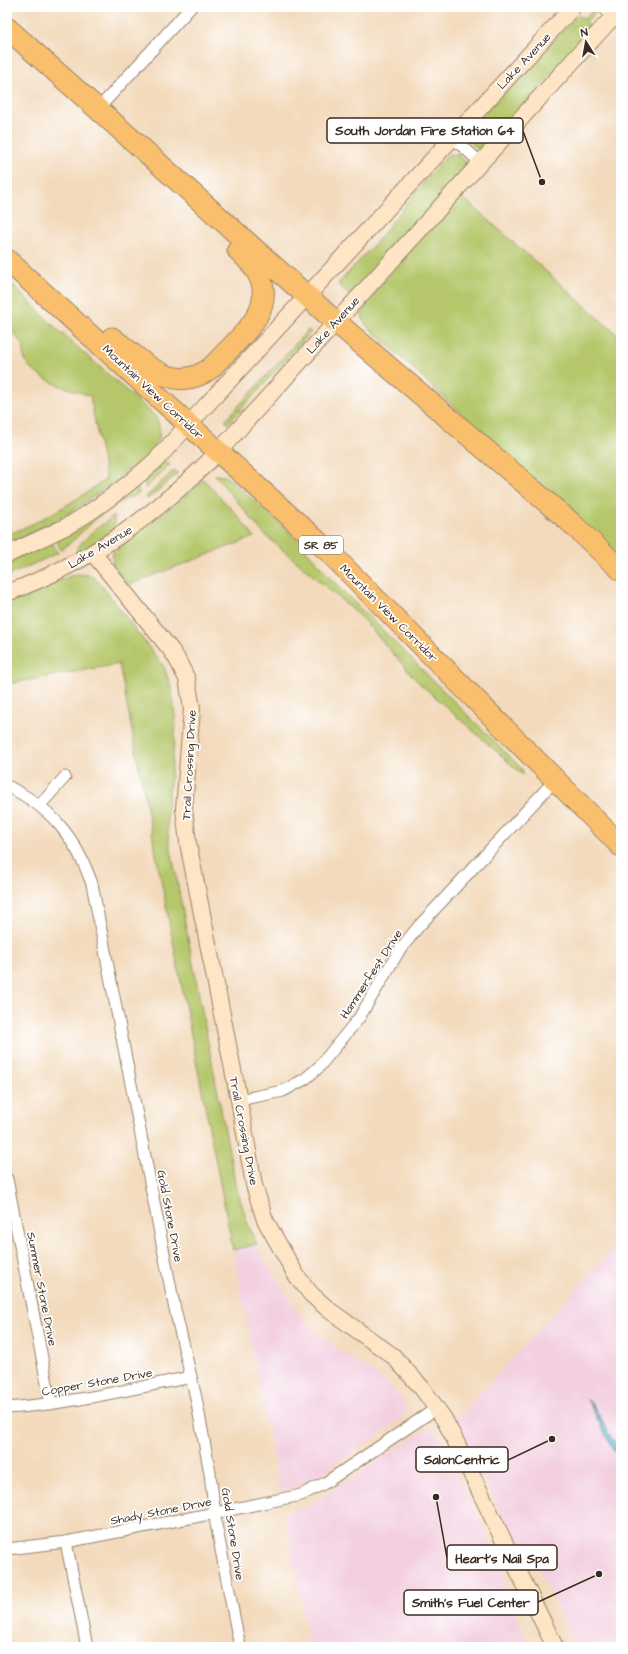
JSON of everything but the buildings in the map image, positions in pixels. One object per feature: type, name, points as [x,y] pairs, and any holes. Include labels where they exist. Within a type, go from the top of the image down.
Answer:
[{"type":"highway","points":[[7,29],[336,322],[569,521],[621,570]]},
{"type":"highway","points":[[7,29],[53,83],[70,100],[249,260],[259,274],[262,282],[263,298],[256,320],[211,368],[192,378],[176,379],[168,377],[153,369],[7,260]]},
{"type":"highway","name":"Mountain View Corridor","points":[[7,260],[190,424],[218,452],[327,550],[621,846]]},
{"type":"street","points":[[98,109],[191,7]]},
{"type":"street","name":"Lake Avenue","points":[[7,555],[66,526],[108,500],[155,461],[573,7]]},
{"type":"street","name":"Lake Avenue","points":[[7,593],[52,575],[93,553],[127,531],[161,506],[218,452],[615,14]]},
{"type":"street","points":[[453,138],[480,162]]},
{"type":"street","name":"Trail Crossing Drive","points":[[93,553],[171,650],[183,669],[190,690],[192,718],[184,808],[186,830],[239,1100],[254,1186],[265,1220],[296,1274],[311,1294],[329,1310],[393,1356],[422,1388],[437,1408],[455,1440],[556,1647]]},
{"type":"street","points":[[40,805],[65,777]]},
{"type":"street","name":"Hammerfest Drive","points":[[239,1100],[283,1091],[305,1079],[319,1067],[359,1018],[399,950],[556,779]]},
{"type":"street","name":"Gold Stone Drive","points":[[7,786],[40,805],[58,822],[74,843],[92,884],[174,1305],[208,1459],[215,1514],[240,1647]]},
{"type":"street","name":"Summer Stone Drive","points":[[7,1179],[10,1213],[51,1404]]},
{"type":"street","name":"Copper Stone Drive","points":[[7,1408],[51,1404],[191,1377]]},
{"type":"street","name":"Shady Stone Drive","points":[[7,1549],[66,1542],[215,1514],[291,1498],[310,1492],[326,1483],[437,1408]]},
{"type":"street","points":[[66,1542],[87,1647]]},
{"type":"shaded area","points":[[621,1240],[621,1647],[576,1647],[536,1564],[510,1531],[453,1418],[460,1415]]},
{"type":"shaded area","points":[[257,1244],[264,1259],[286,1294],[310,1327],[337,1349],[377,1375],[398,1395],[407,1409],[406,1413],[389,1428],[317,1477],[280,1493],[233,1250]]},
{"type":"shaded area","points":[[432,1429],[438,1434],[501,1565],[508,1598],[531,1647],[310,1647],[284,1512],[301,1508],[318,1500],[402,1444],[424,1431]]},
{"type":"green space","points":[[595,7],[600,7],[586,22],[593,30],[481,151],[479,150],[465,137],[466,133],[578,15],[584,19]]},
{"type":"green space","points":[[449,154],[458,155],[469,165],[350,296],[338,284],[378,240],[431,173]]},
{"type":"green space","points":[[459,194],[621,338],[621,562],[366,325],[362,316],[367,301]]},
{"type":"green space","points":[[7,279],[58,330],[156,417],[160,430],[157,444],[152,451],[118,479],[57,520],[7,544],[7,535],[58,510],[106,479],[90,396],[47,380],[29,366],[24,357],[24,347],[7,324]]},
{"type":"green space","points":[[308,330],[311,332],[228,424],[225,421]]},
{"type":"green space","points":[[165,461],[170,465],[145,488],[145,480]]},
{"type":"green space","points":[[174,470],[178,473],[147,499],[146,497]]},
{"type":"green space","points":[[215,475],[226,476],[292,534],[332,580],[522,769],[523,775],[418,682],[359,615],[264,534]]},
{"type":"green space","points":[[203,479],[237,515],[254,537],[128,585],[112,563],[113,552],[181,499]]},
{"type":"green space","points":[[137,486],[139,493],[117,504],[101,515],[61,550],[56,539]]},
{"type":"green space","points":[[114,516],[115,531],[78,553],[76,549],[94,530]]},
{"type":"green space","points":[[51,542],[58,553],[7,576],[7,561]]},
{"type":"green space","points":[[76,574],[90,575],[99,582],[164,667],[172,690],[176,725],[167,810],[168,834],[235,1182],[248,1225],[257,1244],[233,1250],[119,664],[7,684],[7,600]]},
{"type":"water","points":[[587,1399],[597,1411],[612,1439],[621,1448],[621,1465]]},
{"type":"place","name":"South Jordan Fire Station 64","points":[[542,182]]},
{"type":"place","name":"SalonCentric","points":[[552,1439]]},
{"type":"place","name":"Heart's Nail Spa","points":[[436,1497]]},
{"type":"place","name":"Smith's Fuel Center","points":[[599,1574]]}]
